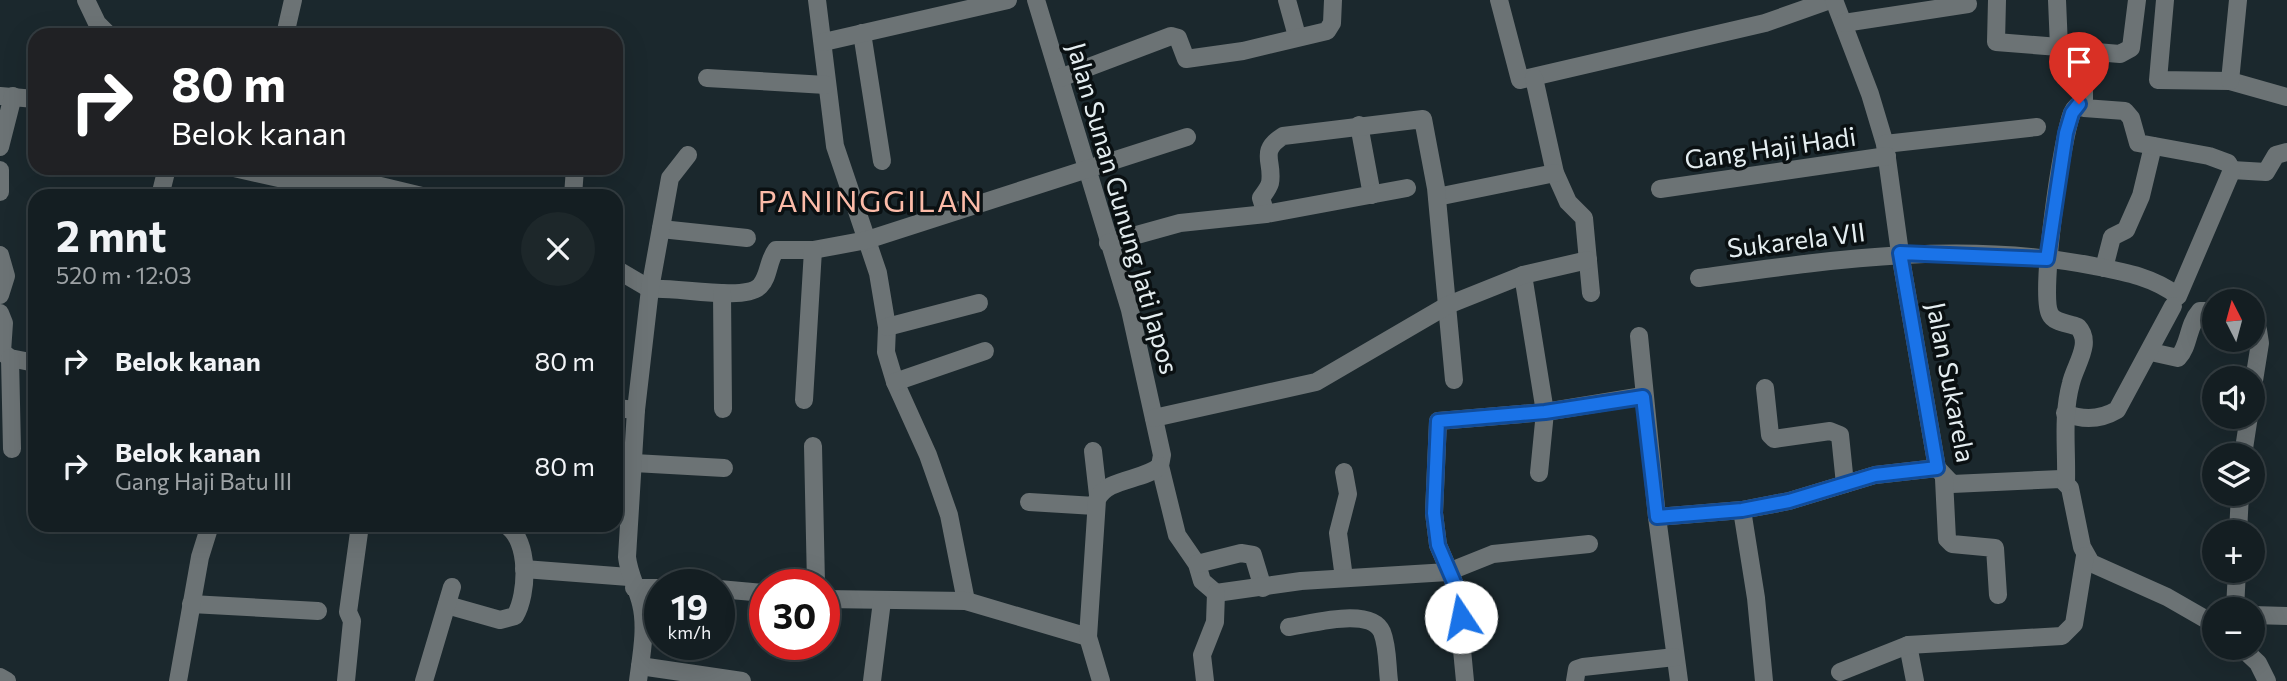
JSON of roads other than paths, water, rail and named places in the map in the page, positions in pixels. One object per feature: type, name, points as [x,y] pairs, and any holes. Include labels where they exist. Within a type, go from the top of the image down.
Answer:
[{"type":"street","points":[[86,0],[102,28]]},
{"type":"street","points":[[287,28],[293,0]]},
{"type":"street","points":[[817,0],[835,146],[878,273],[887,327],[886,352],[895,382],[928,454],[949,515],[966,601]]},
{"type":"street","points":[[824,42],[1008,0]]},
{"type":"street","name":"Jalan Sunan Gunung Jati Japos","points":[[1036,0],[1139,341],[1162,455],[1160,466],[1177,535],[1196,564],[1202,581],[1216,593]]},
{"type":"street","points":[[1287,0],[1297,36]]},
{"type":"street","points":[[1060,78],[1171,36],[1178,38],[1185,59],[1242,51],[1327,31],[1332,23],[1333,0]]},
{"type":"street","points":[[1499,0],[1520,80],[1569,66],[1765,23],[1832,0]]},
{"type":"street","name":"Jalan Sukarela","points":[[1832,0],[1844,23],[1886,150],[1900,253],[1940,473],[1952,484],[1962,485],[2053,477],[2066,482]]},
{"type":"street","points":[[1997,0],[1996,42],[2120,54],[2131,48],[2137,0]]},
{"type":"street","points":[[2057,0],[2059,47]]},
{"type":"street","points":[[2165,0],[2158,80],[2230,81],[2287,97]]},
{"type":"street","points":[[2230,81],[2238,0]]},
{"type":"street","points":[[1844,23],[1968,4]]},
{"type":"street","points":[[862,33],[882,161]]},
{"type":"street","points":[[2084,51],[2083,104],[2087,109],[2125,111],[2131,118],[2134,140],[2209,156],[2228,163],[2232,170]]},
{"type":"street","points":[[707,78],[826,85]]},
{"type":"street","points":[[1534,78],[1555,173],[1568,202],[1584,218],[1591,293]]},
{"type":"street","points":[[0,147],[6,96],[28,98]]},
{"type":"street","points":[[1840,673],[1908,645],[2062,636],[2074,624],[2085,555],[2066,482],[2064,413],[2073,373],[2084,348],[2084,337],[2078,327],[2054,320],[2048,312],[2047,259],[2066,133],[2074,110],[2083,104]]},
{"type":"street","points":[[1266,214],[1261,198],[1270,183],[1269,152],[1272,143],[1290,134],[1423,119],[1437,197],[1454,380]]},
{"type":"street","points":[[1359,125],[1372,195]]},
{"type":"street","name":"Gang Haji Hadi","points":[[1660,189],[2037,127]]},
{"type":"street","points":[[623,273],[650,289],[668,287],[722,293],[757,288],[763,281],[776,250],[813,250],[867,240],[1187,137]]},
{"type":"street","points":[[2104,268],[2112,237],[2126,230],[2141,196],[2153,146]]},
{"type":"street","points":[[2232,170],[2266,172],[2276,155],[2287,152]]},
{"type":"street","points":[[688,155],[672,172],[650,289],[636,410],[627,557],[643,621],[639,674],[742,681]]},
{"type":"street","points":[[0,170],[0,192]]},
{"type":"street","points":[[2064,413],[2088,418],[2107,416],[2117,410],[2151,352],[2176,301],[2232,170]]},
{"type":"street","points":[[1437,197],[1555,173]]},
{"type":"street","points":[[259,175],[291,189],[372,184],[393,189]]},
{"type":"street","points":[[1108,243],[1180,223],[1266,214],[1407,188]]},
{"type":"street","points":[[661,229],[747,238]]},
{"type":"street","points":[[804,400],[813,250]]},
{"type":"street","name":"Sukarela VII","points":[[1699,278],[1900,253],[2047,259],[2153,279],[2176,301]]},
{"type":"street","points":[[0,255],[6,276],[0,295]]},
{"type":"street","points":[[1154,418],[1316,382],[1448,305],[1523,275],[1588,260]]},
{"type":"street","points":[[1523,275],[1545,412],[1539,473]]},
{"type":"street","points":[[722,293],[723,409]]},
{"type":"street","points":[[887,327],[979,303]]},
{"type":"street","points":[[2151,352],[2178,358],[2183,352],[2190,322],[2202,311]]},
{"type":"street","points":[[0,313],[4,323],[2,352],[10,358],[28,362]]},
{"type":"street","points":[[1639,336],[1643,397],[1679,681]]},
{"type":"street","points":[[895,382],[985,351]]},
{"type":"street","points":[[10,358],[12,449]]},
{"type":"street","points":[[1765,388],[1770,435],[1774,439],[1829,431],[1840,435],[1845,484]]},
{"type":"street","points":[[1465,681],[1460,607],[1456,587],[1438,545],[1434,513],[1438,421],[1545,412],[1643,397]]},
{"type":"street","points":[[623,409],[636,410]]},
{"type":"street","points":[[813,446],[816,569]]},
{"type":"street","points":[[1093,452],[1097,501],[1088,637],[1101,681]]},
{"type":"street","points":[[634,463],[724,468]]},
{"type":"street","points":[[1029,502],[1097,501],[1111,486],[1147,474],[1160,466]]},
{"type":"street","points":[[1344,578],[1338,533],[1348,494],[1345,472]]},
{"type":"street","points":[[1657,517],[1742,510],[1789,501],[1875,475],[1940,473],[1947,539],[1952,544],[1995,548],[1998,595]]},
{"type":"street","points":[[1742,510],[1756,598],[1764,681]]},
{"type":"street","points":[[178,681],[191,604],[209,532]]},
{"type":"street","points":[[346,681],[352,621],[348,612],[359,532]]},
{"type":"street","points":[[447,605],[500,620],[514,616],[520,607],[524,569],[514,532]]},
{"type":"street","points":[[1205,681],[1202,655],[1215,622],[1216,593],[1344,578],[1448,572],[1493,554],[1589,544]]},
{"type":"street","points":[[1196,564],[1241,553],[1253,555],[1263,588]]},
{"type":"street","points":[[2085,555],[2097,568],[2202,611]]},
{"type":"street","points":[[524,569],[644,585]]},
{"type":"street","points":[[424,681],[452,587]]},
{"type":"street","points":[[840,600],[966,601],[1088,637]]},
{"type":"street","points":[[872,681],[882,601]]},
{"type":"street","points":[[191,604],[318,611]]},
{"type":"street","points":[[2265,615],[2287,616]]},
{"type":"street","points":[[1289,627],[1352,617],[1370,620],[1382,633],[1389,681]]},
{"type":"street","points":[[1908,645],[1915,681]]},
{"type":"street","points":[[1575,681],[1577,669],[1583,667],[1675,657]]},
{"type":"street","points":[[2255,660],[2267,681]]},
{"type":"street","points":[[0,677],[8,681]]},
{"type":"district","name":"PANINGGILAN","points":[[871,199]]}]
